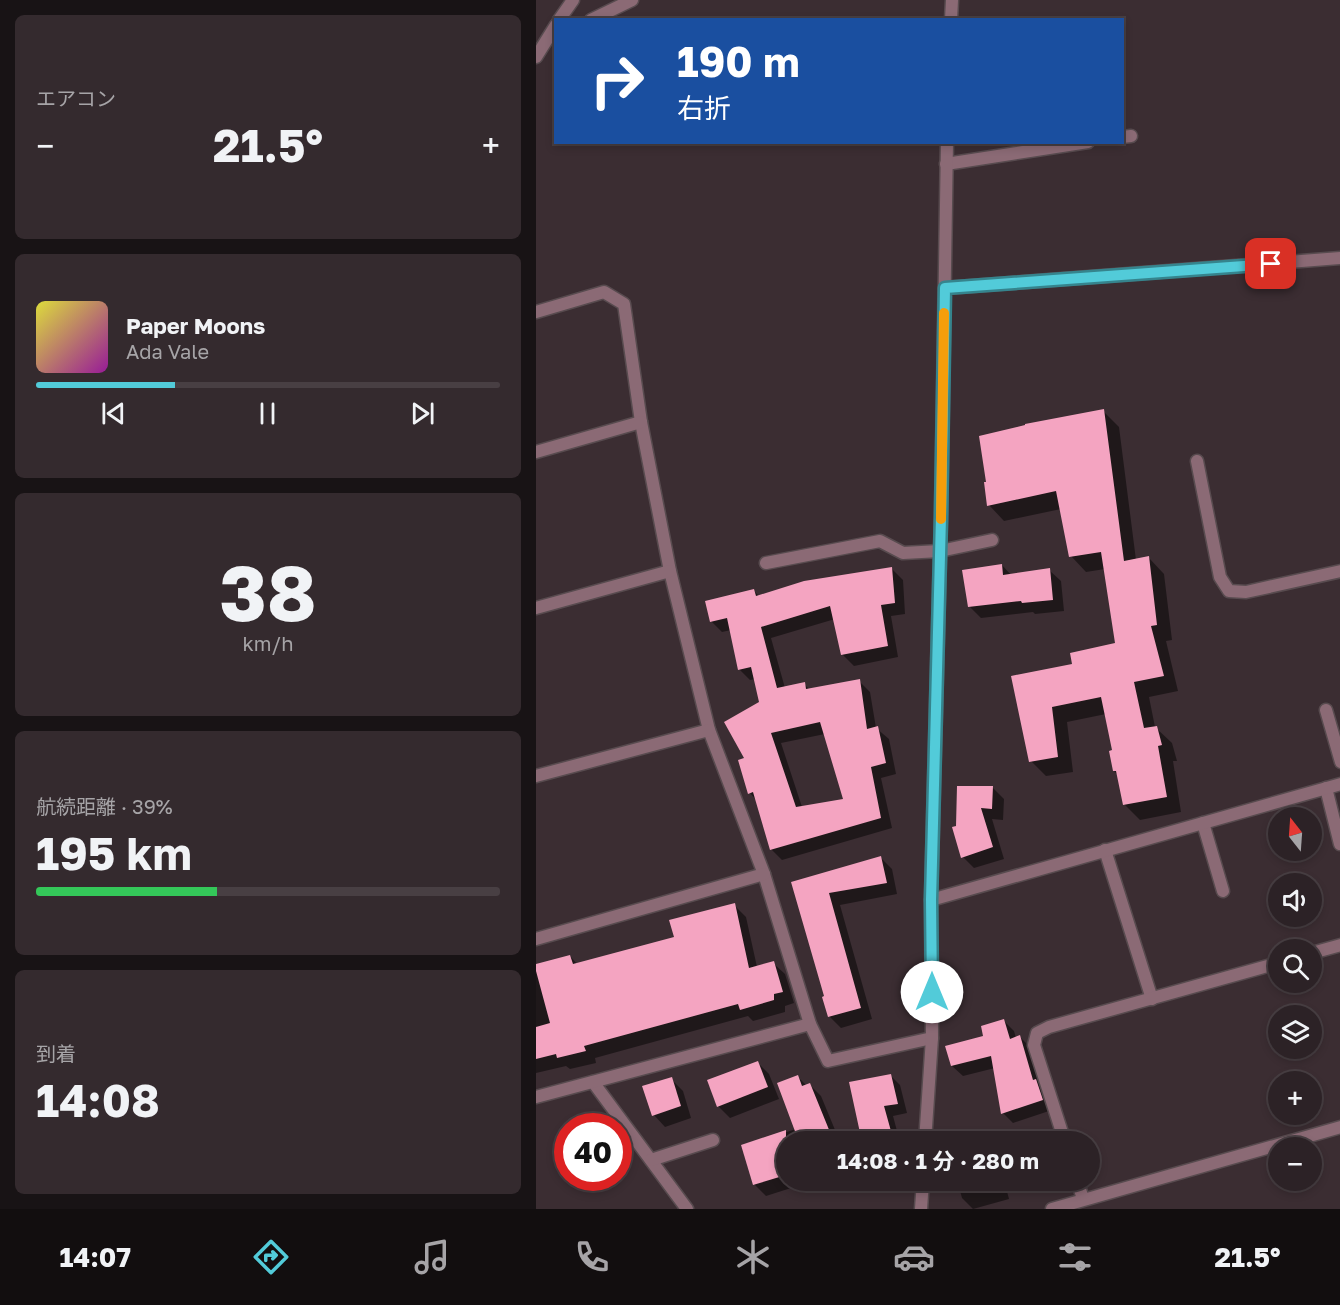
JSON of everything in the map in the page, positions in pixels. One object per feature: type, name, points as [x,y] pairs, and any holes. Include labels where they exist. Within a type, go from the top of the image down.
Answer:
[{"type":"street","points":[[560,18],[573,0]]},
{"type":"street","points":[[595,18],[632,0]]},
{"type":"street","points":[[951,18],[952,0]]},
{"type":"street","points":[[536,57],[550,39]]},
{"type":"street","points":[[926,1131],[932,1038],[931,900],[947,144]]},
{"type":"street","points":[[946,164],[1075,144]]},
{"type":"street","points":[[945,288],[1340,258]]},
{"type":"street","points":[[536,312],[604,292],[624,304],[641,422],[670,572],[709,730],[764,874],[810,1024],[828,1061],[932,1038]]},
{"type":"street","points":[[536,452],[641,422]]},
{"type":"street","points":[[1197,461],[1220,577],[1229,591],[1246,592],[1340,571]]},
{"type":"street","points":[[766,563],[880,541],[903,553],[940,551],[992,540]]},
{"type":"street","points":[[536,608],[670,572]]},
{"type":"street","points":[[1325,710],[1340,762]]},
{"type":"street","points":[[536,776],[709,730]]},
{"type":"street","points":[[931,900],[1340,784]]},
{"type":"street","points":[[1326,788],[1340,844]]},
{"type":"street","points":[[1203,823],[1223,891]]},
{"type":"street","points":[[1105,850],[1152,999]]},
{"type":"street","points":[[536,939],[764,874]]},
{"type":"street","points":[[1322,950],[1340,945]]},
{"type":"street","points":[[1061,1131],[1034,1045],[1037,1033],[1049,1027],[1268,966]]},
{"type":"street","points":[[536,1097],[810,1024]]},
{"type":"street","points":[[593,1082],[687,1209]]},
{"type":"street","points":[[1052,1209],[1340,1127]]},
{"type":"street","points":[[651,1160],[713,1140]]},
{"type":"street","points":[[921,1209],[922,1191]]},
{"type":"street","points":[[1080,1191],[1083,1199]]},
{"type":"building","points":[[1104,409],[1124,561],[1149,556],[1157,625],[1151,626],[1164,676],[1134,682],[1144,728],[1157,726],[1162,745],[1158,746],[1167,797],[1123,805],[1116,771],[1113,771],[1109,751],[1112,750],[1101,697],[1052,707],[1058,757],[1029,762],[1011,676],[1072,664],[1070,653],[1115,643],[1101,552],[1069,557],[1056,491],[987,506],[979,436],[1025,424]]},
{"type":"building","points":[[1002,564],[1003,575],[1050,568],[1053,600],[968,607],[962,570]]},
{"type":"building","points":[[892,567],[895,603],[881,605],[888,646],[841,655],[830,606],[761,627],[777,688],[805,682],[806,689],[860,679],[867,729],[878,726],[886,763],[871,767],[881,818],[770,850],[753,792],[748,794],[738,760],[744,758],[724,722],[759,702],[751,667],[738,670],[727,618],[710,622],[705,601],[754,589],[756,596],[804,581]],"holes":[[[820,722],[843,799],[796,807],[771,733]]]},
{"type":"building","points":[[957,786],[993,786],[992,809],[981,808],[993,847],[961,858],[952,827],[956,826]]},
{"type":"building","points":[[881,856],[887,883],[829,893],[861,1008],[828,1017],[791,882]]},
{"type":"building","points":[[735,903],[749,968],[774,961],[783,992],[774,994],[774,1000],[740,1010],[738,1004],[584,1046],[586,1051],[557,1058],[556,1054],[536,1059],[536,1027],[550,1023],[536,964],[570,955],[573,964],[674,937],[669,920]]},
{"type":"building","points":[[1004,1019],[1010,1039],[1020,1035],[1033,1080],[1036,1079],[1043,1100],[1001,1114],[991,1056],[951,1066],[945,1046],[983,1036],[981,1026]]},
{"type":"building","points":[[758,1061],[768,1087],[717,1107],[707,1080]]},
{"type":"building","points":[[891,1074],[898,1104],[884,1106],[891,1131],[860,1131],[849,1082]]},
{"type":"building","points":[[798,1075],[802,1086],[810,1083],[830,1131],[795,1131],[777,1083]]},
{"type":"building","points":[[672,1077],[681,1106],[652,1116],[642,1086]]},
{"type":"building","points":[[776,1133],[776,1178],[753,1185],[741,1145]]},
{"type":"slow traffic","points":[[941,519],[944,313]]},
{"type":"route","points":[[932,992],[931,900],[945,288],[1271,264]]}]
